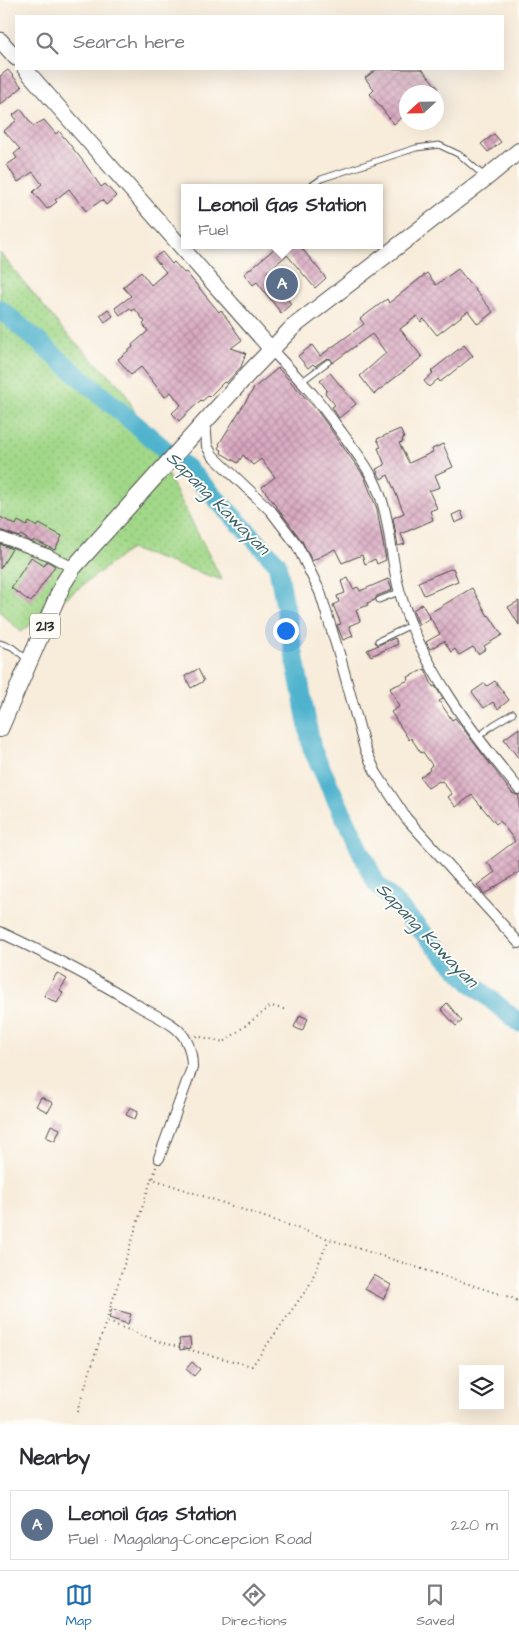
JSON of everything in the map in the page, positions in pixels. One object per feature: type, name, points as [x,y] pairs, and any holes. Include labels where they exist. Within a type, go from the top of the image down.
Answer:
[{"type":"main road","points":[[0,40],[15,57]]},
{"type":"main road","points":[[26,70],[181,241]]},
{"type":"main road","name":"213","points":[[0,729],[63,584],[73,568],[104,533],[270,349],[293,327],[486,178],[519,150]]},
{"type":"main road","points":[[188,249],[270,349]]},
{"type":"street","points":[[270,349],[314,395],[373,478],[381,496],[399,592],[411,625],[431,665],[478,737],[515,777],[519,789]]},
{"type":"street","points":[[201,427],[212,455],[271,511],[297,545],[320,592],[365,749],[376,773],[406,818],[519,943]]},
{"type":"street","points":[[0,537],[49,555],[73,568]]},
{"type":"street","points":[[0,932],[108,986],[178,1029],[188,1043],[192,1055],[192,1068],[159,1158]]},
{"type":"lane","points":[[314,184],[321,179],[416,148],[439,145],[460,155],[486,178]]},
{"type":"lane","points":[[301,382],[328,362]]},
{"type":"lane","points":[[379,600],[399,592]]},
{"type":"lane","points":[[378,641],[411,625]]},
{"type":"lane","points":[[0,643],[12,647],[30,661]]},
{"type":"lane","points":[[478,737],[513,713]]},
{"type":"path","points":[[191,1033],[199,1038],[224,1042],[271,1006],[287,1010]]},
{"type":"path","points":[[159,1158],[153,1179],[329,1239],[512,1298],[519,1302]]},
{"type":"path","points":[[77,1412],[159,1158]]},
{"type":"path","points":[[108,1322],[163,1343],[252,1366],[309,1286],[329,1239]]},
{"type":"green space","points":[[0,253],[64,331],[123,389],[222,580],[130,549],[21,632],[0,612]]},
{"type":"building","points":[[8,70],[22,87],[0,105],[0,76]]},
{"type":"building","points":[[376,70],[423,70],[435,85],[399,85],[399,120],[394,124],[370,94],[374,90],[365,78]]},
{"type":"building","points":[[21,109],[33,126],[44,120],[56,134],[59,131],[101,187],[105,184],[116,196],[106,205],[102,200],[86,211],[69,189],[55,200],[57,202],[47,209],[33,192],[42,184],[33,172],[18,182],[7,165],[17,158],[14,154],[20,149],[4,131],[17,120],[13,115]]},
{"type":"building","points":[[494,134],[501,142],[488,152],[481,144]]},
{"type":"building","points":[[274,249],[302,249],[326,278],[315,288],[287,255],[267,272],[291,304],[281,313],[257,282],[253,285],[244,274]]},
{"type":"building","points":[[162,252],[172,264],[174,262],[184,273],[186,272],[219,312],[221,310],[242,340],[231,348],[246,353],[241,367],[226,383],[224,382],[209,397],[201,400],[179,421],[172,413],[181,405],[171,392],[165,397],[141,367],[131,375],[118,359],[148,331],[143,324],[145,322],[135,309],[132,311],[130,308],[120,315],[115,308],[131,296],[123,287],[141,272],[151,285],[166,272],[154,258]]},
{"type":"building","points":[[458,269],[493,312],[478,324],[468,311],[437,335],[424,319],[421,322],[417,316],[400,329],[422,357],[374,394],[360,376],[386,353],[372,334],[332,363],[331,359],[327,358],[308,368],[298,356],[312,345],[320,356],[364,324],[360,319],[387,299],[389,303],[427,273],[436,285]]},
{"type":"building","points":[[108,309],[113,316],[105,322],[100,315]]},
{"type":"building","points":[[464,345],[473,356],[440,382],[438,379],[429,387],[424,381],[433,373],[431,371]]},
{"type":"building","points":[[278,368],[316,409],[364,476],[377,509],[386,560],[377,564],[375,559],[365,564],[362,555],[342,563],[335,549],[312,561],[302,541],[262,487],[275,477],[261,459],[253,465],[243,455],[238,463],[221,453],[222,450],[218,448],[254,388]]},
{"type":"building","points":[[330,373],[356,404],[339,418],[332,407],[335,405],[325,393],[327,390],[320,381]]},
{"type":"building","points":[[400,429],[404,438],[402,439],[403,442],[399,443],[409,463],[433,452],[432,449],[443,444],[453,467],[435,475],[440,487],[429,491],[437,508],[430,511],[433,520],[401,534],[405,544],[398,546],[393,518],[404,513],[388,475],[381,479],[376,469],[385,465],[378,448],[381,447],[377,439]]},
{"type":"building","points":[[461,511],[464,519],[455,523],[452,515]]},
{"type":"building","points":[[0,517],[16,525],[18,521],[27,526],[29,522],[37,527],[39,524],[62,536],[55,550],[34,540],[33,542],[30,541],[21,535],[19,537],[0,530]]},
{"type":"building","points":[[0,544],[12,549],[0,569]]},
{"type":"building","points":[[31,557],[44,566],[47,561],[55,566],[31,602],[11,588]]},
{"type":"building","points":[[453,568],[458,581],[424,595],[418,582]]},
{"type":"building","points":[[348,578],[353,589],[358,587],[360,591],[388,579],[392,590],[377,596],[375,600],[367,603],[368,605],[356,610],[360,621],[349,626],[353,636],[343,640],[337,625],[341,624],[333,605],[339,602],[337,596],[345,593],[341,581]]},
{"type":"building","points":[[472,588],[488,616],[502,635],[484,646],[486,649],[478,654],[473,647],[459,655],[455,649],[451,652],[444,641],[430,649],[426,642],[440,634],[428,614]]},
{"type":"building","points":[[519,601],[519,625],[508,607]]},
{"type":"building","points":[[422,604],[430,618],[419,625],[413,610]]},
{"type":"building","points":[[395,638],[398,644],[371,656],[367,650]]},
{"type":"building","points":[[198,669],[204,681],[191,688],[185,676]]},
{"type":"building","points":[[425,669],[433,687],[435,686],[443,699],[439,701],[452,720],[455,718],[512,793],[519,796],[519,872],[484,894],[477,885],[495,872],[487,862],[515,841],[500,821],[496,824],[472,795],[456,807],[448,797],[452,794],[442,781],[428,788],[420,777],[430,770],[429,768],[432,765],[411,738],[409,740],[391,712],[399,707],[390,688],[409,680],[408,677]]},
{"type":"building","points":[[495,681],[509,700],[498,709],[493,702],[484,708],[472,692],[485,683],[487,686]]},
{"type":"building","points":[[519,728],[519,759],[504,739]]},
{"type":"building","points":[[57,973],[67,979],[60,990],[63,993],[57,1003],[44,996]]},
{"type":"building","points":[[447,1003],[462,1021],[456,1026],[441,1009]]},
{"type":"building","points":[[300,1015],[308,1019],[302,1031],[294,1027]]},
{"type":"building","points":[[41,1097],[53,1103],[48,1112],[36,1106]]},
{"type":"building","points":[[130,1107],[138,1111],[135,1119],[126,1115]]},
{"type":"building","points":[[51,1125],[60,1129],[55,1141],[46,1137]]},
{"type":"building","points":[[374,1275],[391,1285],[383,1299],[365,1289]]},
{"type":"building","points":[[112,1309],[131,1314],[128,1324],[109,1318]]},
{"type":"building","points":[[190,1338],[191,1348],[180,1350],[179,1339]]},
{"type":"building","points":[[192,1362],[200,1369],[194,1376],[186,1369]]},
{"type":"waterway","name":"Sapang Kawayan","points":[[0,309],[189,470],[277,563],[312,749],[376,883],[470,982],[519,1023]]},
{"type":"place","name":"Leonoil Gas Station","points":[[282,284]]}]
